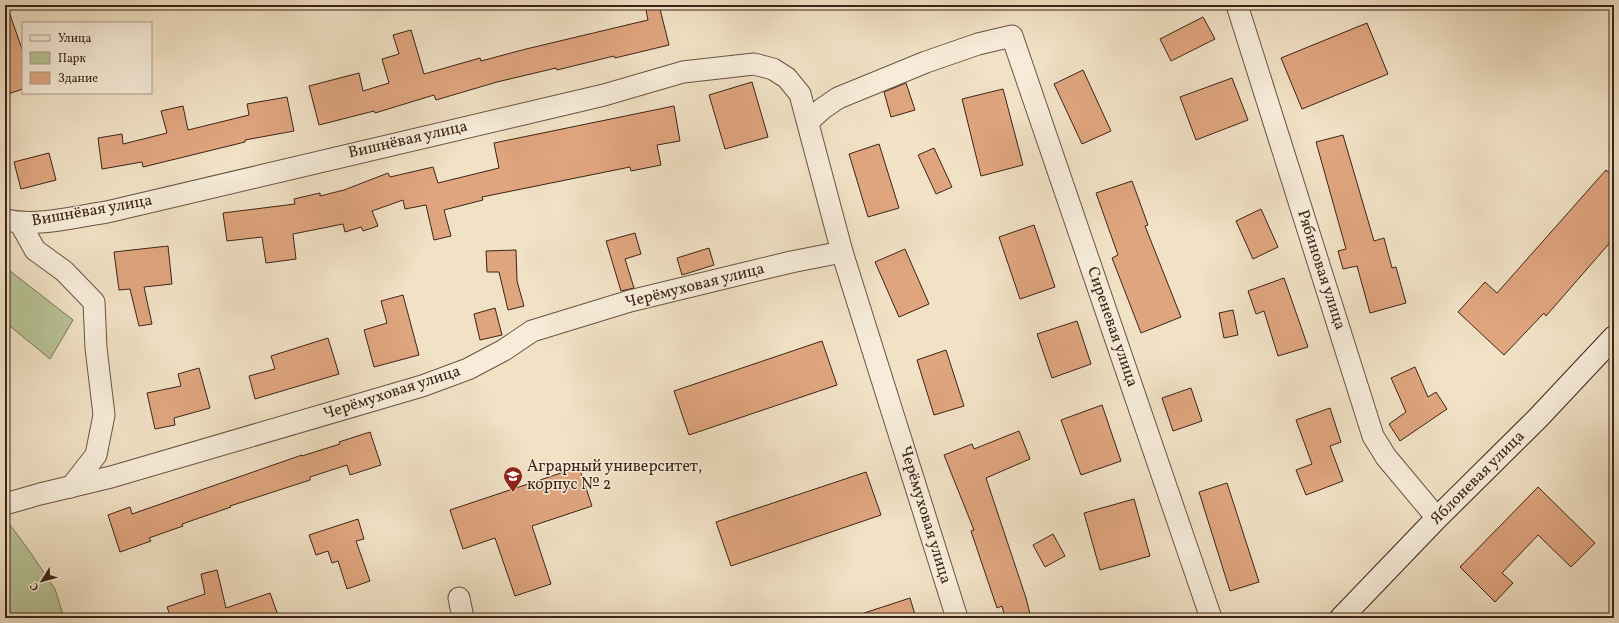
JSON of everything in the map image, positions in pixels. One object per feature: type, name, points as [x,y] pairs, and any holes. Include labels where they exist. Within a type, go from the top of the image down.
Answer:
[{"type":"street","name":"Рябиновая улица","points":[[1237,5],[1373,436],[1386,457],[1437,518]]},
{"type":"street","name":"Сиреневая улица","points":[[808,122],[822,109],[838,98],[926,62],[978,44],[1012,36],[1211,618]]},
{"type":"street","name":"Вишнёвая улица","points":[[12,222],[48,222],[107,212],[604,95],[683,72],[754,64],[773,69],[787,78],[800,94]]},
{"type":"street","name":"Черёмуховая улица","points":[[800,94],[842,252],[957,618]]},
{"type":"street","points":[[12,222],[35,250],[64,271],[94,302],[96,348],[104,415],[96,456],[71,487]]},
{"type":"street","name":"Черёмуховая улица","points":[[5,504],[111,477],[422,386],[468,369],[504,350],[532,331],[630,301],[714,280],[842,252]]},
{"type":"street","name":"Яблоневая улица","points":[[1341,618],[1437,518],[1538,418],[1614,337]]},
{"type":"street","points":[[459,598],[463,618]]},
{"type":"green space","points":[[5,267],[73,320],[50,359],[5,322]]},
{"type":"green space","points":[[5,521],[7,521],[28,549],[55,589],[64,618],[10,618],[8,608],[5,604]]},
{"type":"building","points":[[645,5],[659,5],[669,45],[615,58],[614,56],[557,70],[556,68],[497,82],[436,100],[434,95],[375,113],[374,111],[319,125],[309,86],[359,73],[363,91],[389,83],[382,59],[399,54],[393,35],[411,30],[424,74],[480,58],[481,61],[648,20]]},
{"type":"building","points":[[7,6],[22,49],[22,89],[5,95],[5,7]]},
{"type":"building","points":[[1203,17],[1215,39],[1171,61],[1160,39]]},
{"type":"building","points":[[1367,23],[1388,74],[1302,109],[1281,58]]},
{"type":"building","points":[[1083,70],[1111,131],[1082,144],[1054,84]]},
{"type":"building","points":[[1232,78],[1248,120],[1196,140],[1180,97]]},
{"type":"building","points":[[752,82],[768,137],[725,149],[709,95]]},
{"type":"building","points":[[906,83],[915,110],[891,117],[884,92]]},
{"type":"building","points":[[1003,89],[1023,165],[981,176],[962,99]]},
{"type":"building","points":[[287,97],[294,131],[245,140],[245,142],[143,167],[142,162],[102,169],[98,138],[122,134],[123,144],[167,133],[161,111],[183,106],[188,130],[249,115],[247,104]]},
{"type":"building","points":[[674,106],[680,141],[657,145],[661,165],[631,171],[630,167],[482,197],[483,200],[444,210],[451,236],[434,240],[426,205],[405,209],[403,200],[372,211],[378,226],[363,231],[361,227],[345,232],[343,224],[293,234],[296,259],[266,263],[262,237],[227,241],[223,213],[295,204],[294,199],[320,193],[320,196],[344,190],[388,173],[390,177],[433,167],[438,183],[499,168],[494,143]]},
{"type":"building","points":[[1343,135],[1374,241],[1384,238],[1392,268],[1396,267],[1406,303],[1370,313],[1357,266],[1343,269],[1338,251],[1346,249],[1316,142]]},
{"type":"building","points":[[879,144],[899,208],[868,217],[849,154]]},
{"type":"building","points":[[934,148],[952,187],[936,194],[918,155]]},
{"type":"building","points":[[49,153],[56,180],[21,189],[14,162]]},
{"type":"building","points":[[1606,170],[1614,177],[1614,238],[1546,316],[1544,313],[1504,355],[1458,312],[1485,282],[1497,293]]},
{"type":"building","points":[[1132,181],[1148,225],[1145,226],[1181,317],[1141,333],[1112,258],[1118,255],[1096,193]]},
{"type":"building","points":[[1261,209],[1278,247],[1253,259],[1236,221]]},
{"type":"building","points":[[1034,225],[1055,287],[1020,299],[999,237]]},
{"type":"building","points":[[635,233],[641,254],[625,259],[634,288],[621,291],[606,241]]},
{"type":"building","points":[[168,246],[172,284],[144,287],[152,324],[139,326],[130,289],[119,290],[114,252]]},
{"type":"building","points":[[709,248],[714,265],[682,275],[677,258]]},
{"type":"building","points":[[905,249],[929,304],[899,317],[875,262]]},
{"type":"building","points":[[516,250],[517,281],[524,306],[508,310],[499,272],[487,272],[486,251]]},
{"type":"building","points":[[1284,278],[1308,347],[1278,356],[1264,311],[1256,314],[1248,291]]},
{"type":"building","points":[[403,295],[419,355],[374,367],[364,330],[387,323],[381,301]]},
{"type":"building","points":[[495,308],[502,335],[480,340],[474,314]]},
{"type":"building","points":[[1233,310],[1238,335],[1224,338],[1219,313]]},
{"type":"building","points":[[1077,321],[1091,364],[1052,378],[1037,334]]},
{"type":"building","points":[[328,338],[339,374],[255,399],[249,376],[275,369],[271,356]]},
{"type":"building","points":[[822,341],[837,385],[689,435],[674,391]]},
{"type":"building","points":[[946,350],[964,406],[934,415],[917,360]]},
{"type":"building","points":[[1415,367],[1428,397],[1436,392],[1447,409],[1400,441],[1389,424],[1406,412],[1391,378]]},
{"type":"building","points":[[199,368],[210,408],[174,418],[175,425],[155,429],[147,393],[181,386],[178,374]]},
{"type":"building","points":[[1191,388],[1202,421],[1173,431],[1162,398]]},
{"type":"building","points":[[1102,405],[1121,461],[1081,475],[1061,420]]},
{"type":"building","points":[[1330,408],[1341,442],[1330,446],[1343,481],[1306,495],[1296,470],[1312,464],[1296,420]]},
{"type":"building","points":[[1019,431],[1030,459],[986,478],[1026,598],[1031,618],[1005,618],[1002,606],[997,608],[971,531],[974,530],[944,455],[972,444],[974,449]]},
{"type":"building","points":[[370,432],[381,465],[350,475],[347,465],[310,477],[310,480],[230,506],[231,507],[182,524],[183,526],[149,538],[151,541],[120,552],[108,515],[130,507],[132,514],[302,455],[340,444],[339,442]]},
{"type":"building","points":[[579,467],[592,506],[532,526],[551,584],[515,596],[495,538],[463,549],[450,510]]},
{"type":"building","points":[[866,472],[881,515],[731,566],[716,522]]},
{"type":"building","points":[[1227,483],[1259,582],[1230,591],[1199,492]]},
{"type":"building","points":[[1538,487],[1595,543],[1571,567],[1538,535],[1502,573],[1513,583],[1495,602],[1460,567]]},
{"type":"building","points":[[1134,499],[1150,556],[1100,570],[1084,513]]},
{"type":"building","points":[[358,519],[364,539],[356,541],[370,581],[347,589],[338,561],[332,563],[328,551],[316,555],[309,535]]},
{"type":"building","points":[[1053,534],[1065,556],[1045,567],[1033,545]]},
{"type":"building","points":[[217,570],[226,608],[270,593],[279,618],[171,618],[167,607],[205,594],[201,574]]},
{"type":"building","points":[[910,598],[916,618],[858,618],[858,615]]},
{"type":"place","name":"Аграрный университет, корпус № 2","points":[[513,493]]}]
